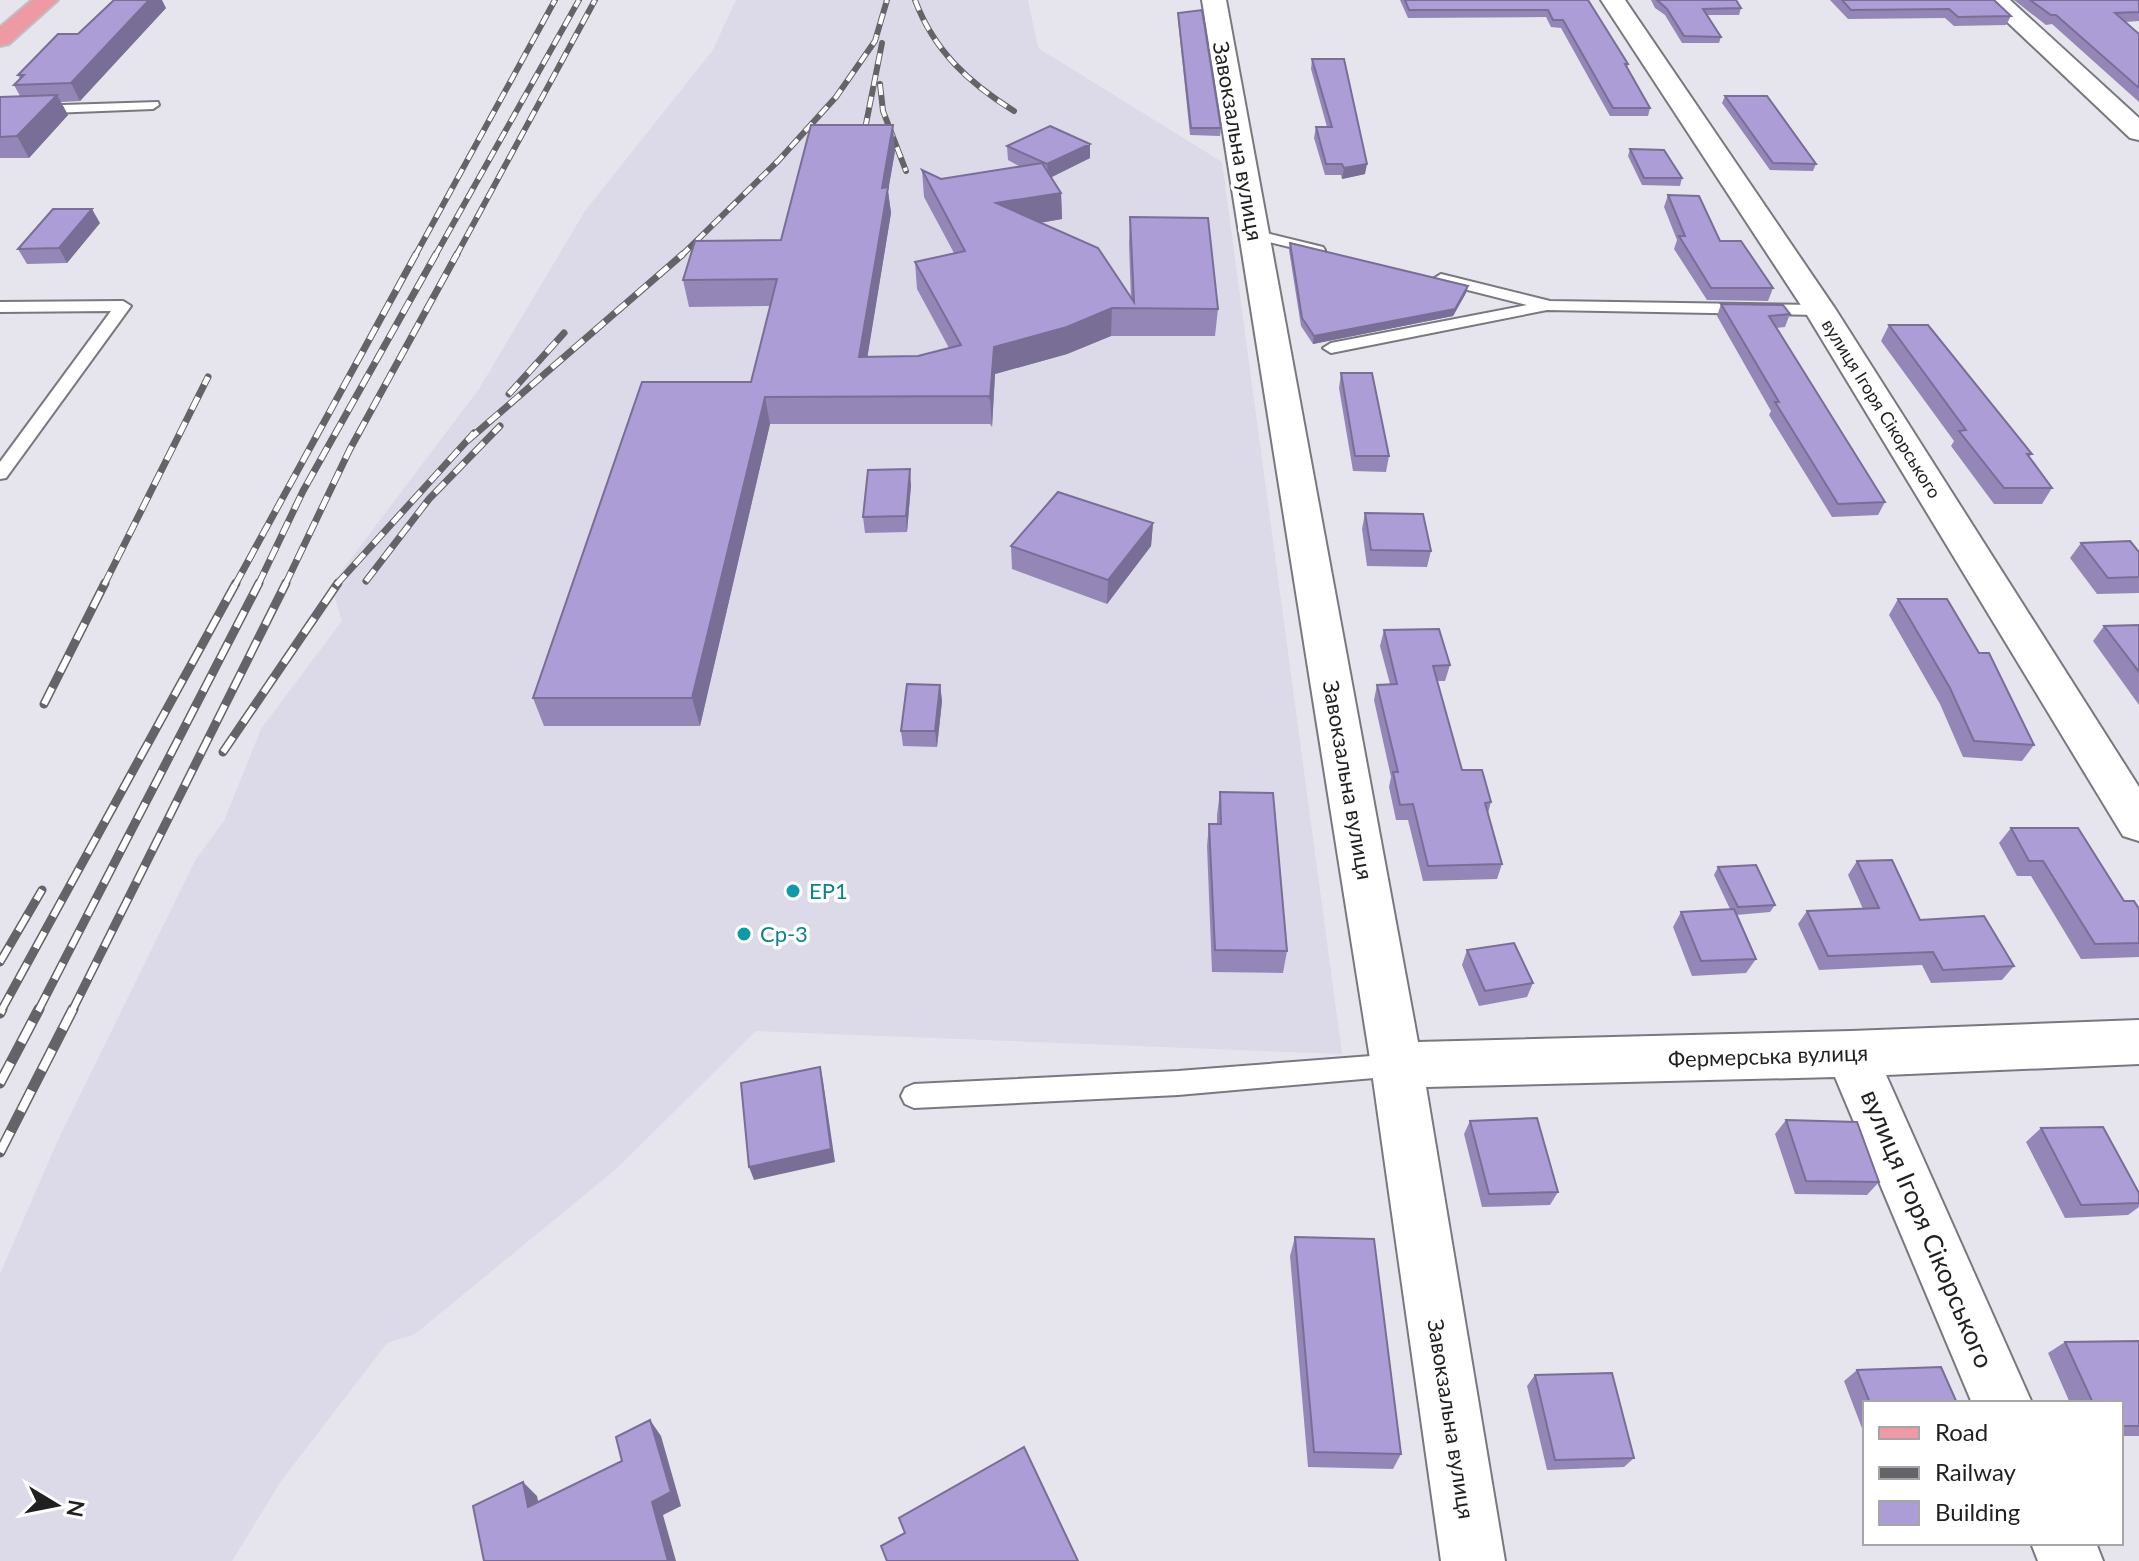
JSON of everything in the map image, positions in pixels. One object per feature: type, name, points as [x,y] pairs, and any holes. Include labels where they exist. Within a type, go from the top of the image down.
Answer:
[{"type":"main road","points":[[0,39],[46,0]]},
{"type":"street","name":"Завокзальна вулиця","points":[[1214,0],[1397,1065],[1473,1561]]},
{"type":"street","name":"вулиця Ігоря Сікорського","points":[[1613,0],[1820,310],[2139,824]]},
{"type":"street","points":[[1996,0],[2139,132]]},
{"type":"street","name":"Фермерська вулиця","points":[[1397,1065],[1851,1054],[2139,1042]]},
{"type":"street","name":"вулиця Ігоря Сікорського","points":[[1851,1054],[2001,1401]]},
{"type":"lane","points":[[0,111],[153,105]]},
{"type":"lane","points":[[1254,234],[1328,252]]},
{"type":"lane","points":[[1417,273],[1550,306]]},
{"type":"lane","points":[[0,307],[123,306],[0,474]]},
{"type":"lane","points":[[1331,348],[1550,306],[1820,310]]},
{"type":"lane","points":[[914,1096],[1178,1083],[1397,1065]]},
{"type":"shaded area","points":[[736,0],[1028,0],[1038,48],[1222,162],[1342,1054],[756,1031],[616,1169],[415,1334],[387,1343],[281,1481],[232,1561],[0,1561],[0,1274],[58,1140],[196,859],[224,821],[261,729],[342,621],[331,585],[479,389],[585,211],[713,50]]},
{"type":"building","points":[[114,0],[149,0],[71,83],[14,85],[24,75],[18,75],[58,34],[78,34]]},
{"type":"building","points":[[1405,0],[1588,0],[1628,64],[1625,64],[1650,108],[1613,108],[1563,20],[1553,20],[1548,10],[1409,10]]},
{"type":"building","points":[[1657,0],[1736,0],[1741,8],[1703,9],[1721,37],[1684,36],[1667,9]]},
{"type":"building","points":[[1842,0],[1994,0],[2011,16],[1958,17],[1949,9],[1851,10]]},
{"type":"building","points":[[2030,0],[2139,0],[2139,12],[2115,13],[2139,34],[2139,88],[2056,15],[2051,15]]},
{"type":"building","points":[[1202,10],[1221,128],[1191,128],[1178,13]]},
{"type":"building","points":[[1312,59],[1344,59],[1367,164],[1344,168],[1342,164],[1326,164],[1316,127],[1332,127]]},
{"type":"building","points":[[57,95],[17,136],[0,137],[0,97]]},
{"type":"building","points":[[1725,96],[1767,96],[1816,164],[1773,163]]},
{"type":"building","points":[[811,125],[893,125],[882,188],[888,187],[859,357],[918,356],[961,345],[915,262],[965,251],[922,170],[941,179],[1042,163],[1061,193],[996,203],[1098,248],[1134,302],[1130,217],[1208,218],[1218,309],[1112,308],[1067,327],[994,347],[990,399],[989,396],[765,397],[692,698],[533,698],[642,382],[751,382],[777,279],[683,280],[695,241],[781,240]]},
{"type":"building","points":[[1050,126],[1090,144],[1047,164],[1007,146]]},
{"type":"building","points":[[1630,149],[1664,150],[1682,178],[1644,178]]},
{"type":"building","points":[[1668,195],[1699,196],[1720,241],[1741,241],[1773,288],[1711,288],[1679,236],[1685,236]]},
{"type":"building","points":[[53,209],[92,209],[59,248],[18,249]]},
{"type":"building","points":[[1290,243],[1468,286],[1455,309],[1314,336],[1302,318]]},
{"type":"building","points":[[1721,304],[1783,305],[1790,314],[1769,316],[1885,502],[1838,504],[1775,402],[1779,402]]},
{"type":"building","points":[[1889,325],[1928,325],[2032,454],[2027,454],[2052,488],[2004,488],[1959,431],[1966,430]]},
{"type":"building","points":[[1341,373],[1372,373],[1389,456],[1355,456]]},
{"type":"building","points":[[910,469],[906,516],[863,517],[868,470]]},
{"type":"building","points":[[1058,492],[1153,523],[1108,580],[1011,546]]},
{"type":"building","points":[[1365,513],[1423,514],[1431,551],[1371,550]]},
{"type":"building","points":[[2130,541],[2139,552],[2139,577],[2108,578],[2081,543]]},
{"type":"building","points":[[1898,599],[1947,599],[1979,653],[1989,653],[2034,745],[1974,741],[1950,688]]},
{"type":"building","points":[[2139,625],[2139,672],[2104,626]]},
{"type":"building","points":[[1439,629],[1450,665],[1433,666],[1462,770],[1482,770],[1491,802],[1485,803],[1502,864],[1428,866],[1413,804],[1400,805],[1393,772],[1398,772],[1377,685],[1397,684],[1384,630]]},
{"type":"building","points":[[907,684],[940,685],[935,731],[901,731]]},
{"type":"building","points":[[1220,792],[1273,793],[1287,951],[1215,950],[1209,824],[1221,824]]},
{"type":"building","points":[[2011,828],[2078,828],[2124,901],[2134,901],[2139,909],[2139,943],[2095,944],[2043,861],[2029,861]]},
{"type":"building","points":[[1892,860],[1920,920],[1984,916],[2014,966],[1943,970],[1933,952],[1828,956],[1807,911],[1879,908],[1857,861]]},
{"type":"building","points":[[1756,865],[1775,905],[1738,907],[1718,867]]},
{"type":"building","points":[[1734,909],[1756,959],[1701,961],[1681,912]]},
{"type":"building","points":[[1514,943],[1533,983],[1485,991],[1467,950]]},
{"type":"building","points":[[820,1067],[831,1149],[749,1167],[741,1083]]},
{"type":"building","points":[[1537,1118],[1558,1192],[1489,1194],[1470,1121]]},
{"type":"building","points":[[1786,1120],[1857,1122],[1879,1182],[1806,1181]]},
{"type":"building","points":[[2103,1127],[2139,1193],[2139,1203],[2081,1205],[2041,1128]]},
{"type":"building","points":[[1295,1237],[1374,1239],[1401,1454],[1314,1452]]},
{"type":"building","points":[[2139,1341],[2139,1426],[2123,1426],[2123,1401],[2092,1401],[2065,1342]]},
{"type":"building","points":[[1941,1367],[1956,1401],[1869,1401],[1857,1370]]},
{"type":"building","points":[[1612,1373],[1634,1458],[1555,1460],[1535,1375]]},
{"type":"building","points":[[650,1420],[671,1492],[652,1502],[668,1561],[484,1561],[473,1506],[523,1482],[528,1507],[622,1461],[616,1437]]},
{"type":"building","points":[[1024,1447],[1078,1561],[887,1561],[881,1546],[905,1533],[899,1518]]},
{"type":"railway","points":[[415,256],[555,0]]},
{"type":"railway","points":[[435,256],[579,0]]},
{"type":"railway","points":[[456,256],[595,0]]},
{"type":"railway","points":[[681,256],[778,161],[836,97],[875,41],[887,0]]},
{"type":"railway","points":[[915,0],[932,35],[955,64],[982,89],[1014,111]]},
{"type":"railway","points":[[865,129],[882,43]]},
{"type":"railway","points":[[880,84],[883,111],[906,171]]},
{"type":"railway","points":[[235,585],[416,254]]},
{"type":"railway","points":[[258,584],[303,491],[436,254]]},
{"type":"railway","points":[[285,585],[350,449],[457,254]]},
{"type":"railway","points":[[467,441],[683,254]]},
{"type":"railway","points":[[509,394],[564,333]]},
{"type":"railway","points":[[105,583],[208,377]]},
{"type":"railway","points":[[366,581],[429,499],[500,426]]},
{"type":"railway","points":[[336,585],[474,433]]},
{"type":"railway","points":[[44,704],[105,583]]},
{"type":"railway","points":[[1,1011],[236,583]]},
{"type":"railway","points":[[223,752],[338,583]]},
{"type":"railway","points":[[38,1011],[258,584]]},
{"type":"railway","points":[[73,1009],[285,585]]},
{"type":"railway","points":[[0,962],[42,890]]},
{"type":"railway","points":[[0,1083],[39,1009]]},
{"type":"railway","points":[[0,1152],[73,1009]]},
{"type":"place","name":"ЕР1","points":[[793,891]]},
{"type":"place","name":"Ср-3","points":[[744,934]]}]
